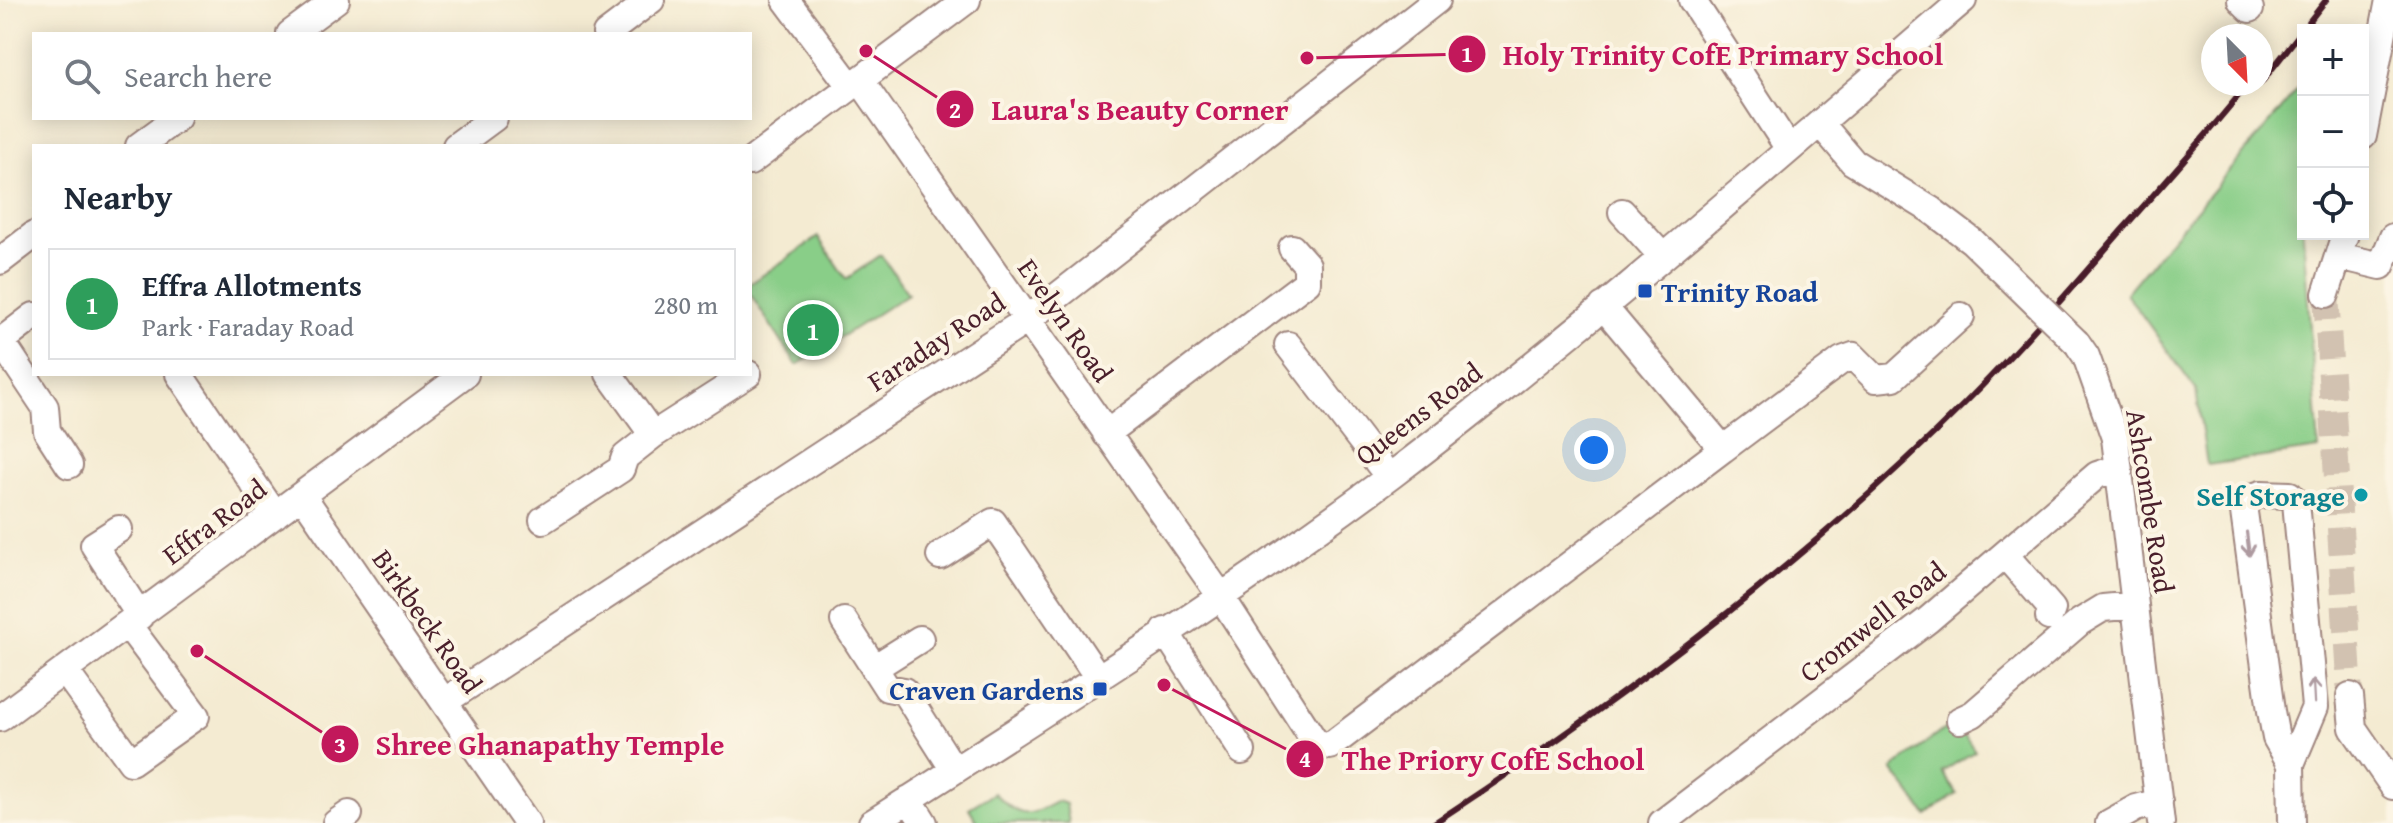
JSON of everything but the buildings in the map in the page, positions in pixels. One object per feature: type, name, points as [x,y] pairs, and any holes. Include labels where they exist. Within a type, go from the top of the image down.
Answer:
[{"type":"street","points":[[293,32],[336,0]]},
{"type":"street","points":[[609,32],[651,0]]},
{"type":"street","name":"Evelyn Road","points":[[786,0],[856,84],[1220,595]]},
{"type":"street","points":[[752,161],[967,0]]},
{"type":"street","name":"Faraday Road","points":[[445,701],[1027,320],[1437,0]]},
{"type":"street","points":[[1692,0],[1789,149]]},
{"type":"street","name":"Queens Road","points":[[872,823],[1220,595],[1389,477],[1603,306],[1963,0]]},
{"type":"street","points":[[2369,105],[2389,0]]},
{"type":"street","points":[[142,134],[173,120]]},
{"type":"street","points":[[459,144],[491,120]]},
{"type":"street","name":"Ashcombe Road","points":[[1820,123],[1853,162],[1931,210],[1972,241],[2077,343],[2086,356],[2108,413],[2118,468],[2160,813]]},
{"type":"street","points":[[1622,212],[1662,256]]},
{"type":"street","points":[[0,261],[32,237]]},
{"type":"street","points":[[2326,294],[2342,245],[2381,266],[2393,237]]},
{"type":"street","points":[[1106,434],[1307,282],[1307,265],[1292,248]]},
{"type":"street","points":[[1603,306],[1723,449]]},
{"type":"street","points":[[1220,595],[1315,742],[1330,746],[1842,360],[1853,356],[1876,379],[1894,377],[1961,316]]},
{"type":"street","points":[[32,317],[0,341],[45,407],[47,431],[69,465]]},
{"type":"street","points":[[1288,345],[1389,477]]},
{"type":"street","points":[[180,376],[275,515]]},
{"type":"street","name":"Effra Road","points":[[0,718],[462,376]]},
{"type":"street","points":[[610,376],[653,435]]},
{"type":"street","points":[[543,520],[621,469],[625,457],[653,435],[746,376]]},
{"type":"street","name":"Cromwell Road","points":[[1662,823],[1876,660],[2006,556],[2097,475],[2118,468]]},
{"type":"street","points":[[2291,764],[2276,738],[2244,512],[2246,499],[2261,494],[2290,495],[2296,502],[2315,707],[2291,764],[2292,823]]},
{"type":"street","name":"Birkbeck Road","points":[[302,495],[527,823]]},
{"type":"street","points":[[940,556],[993,522],[1097,676]]},
{"type":"street","points":[[65,671],[131,762],[196,716],[134,620],[94,545],[119,529]]},
{"type":"street","points":[[2006,556],[2052,609],[2049,617]]},
{"type":"street","points":[[1960,720],[1973,714],[2080,622],[2103,608],[2135,605]]},
{"type":"street","points":[[844,621],[887,688],[904,691],[954,770]]},
{"type":"street","points":[[1165,631],[1242,751]]},
{"type":"street","points":[[874,668],[920,639]]},
{"type":"street","points":[[2350,696],[2353,728],[2393,786]]},
{"type":"street","points":[[909,799],[924,823]]},
{"type":"street","points":[[2109,823],[2136,808],[2160,813]]},
{"type":"green space","points":[[2297,90],[2297,240],[2303,240],[2319,449],[2207,465],[2196,390],[2126,293]]},
{"type":"green space","points":[[818,237],[846,279],[881,255],[908,294],[797,365],[752,297],[752,283]]},
{"type":"green space","points":[[1955,721],[1975,751],[1942,772],[1957,794],[1926,815],[1892,769]]},
{"type":"green space","points":[[994,793],[1024,813],[1038,811],[1058,801],[1066,804],[1069,823],[978,823],[969,808]]},
{"type":"tunnel","points":[[2326,294],[2350,696]]},
{"type":"railway","points":[[2273,68],[2326,0]]},
{"type":"railway","points":[[1434,823],[1642,679],[1841,519],[1964,404],[2025,340],[2238,96]]},
{"type":"place","name":"Laura's Beauty Corner","points":[[866,51]]},
{"type":"place","name":"Holy Trinity CofE Primary School","points":[[1307,58]]},
{"type":"place","name":"Trinity Road","points":[[1645,291]]},
{"type":"place","name":"Effra Allotments","points":[[813,330]]},
{"type":"place","name":"Self Storage","points":[[2361,495]]},
{"type":"place","name":"Shree Ghanapathy Temple","points":[[197,651]]},
{"type":"place","name":"The Priory CofE School","points":[[1164,685]]},
{"type":"place","name":"Craven Gardens","points":[[1100,689]]}]
